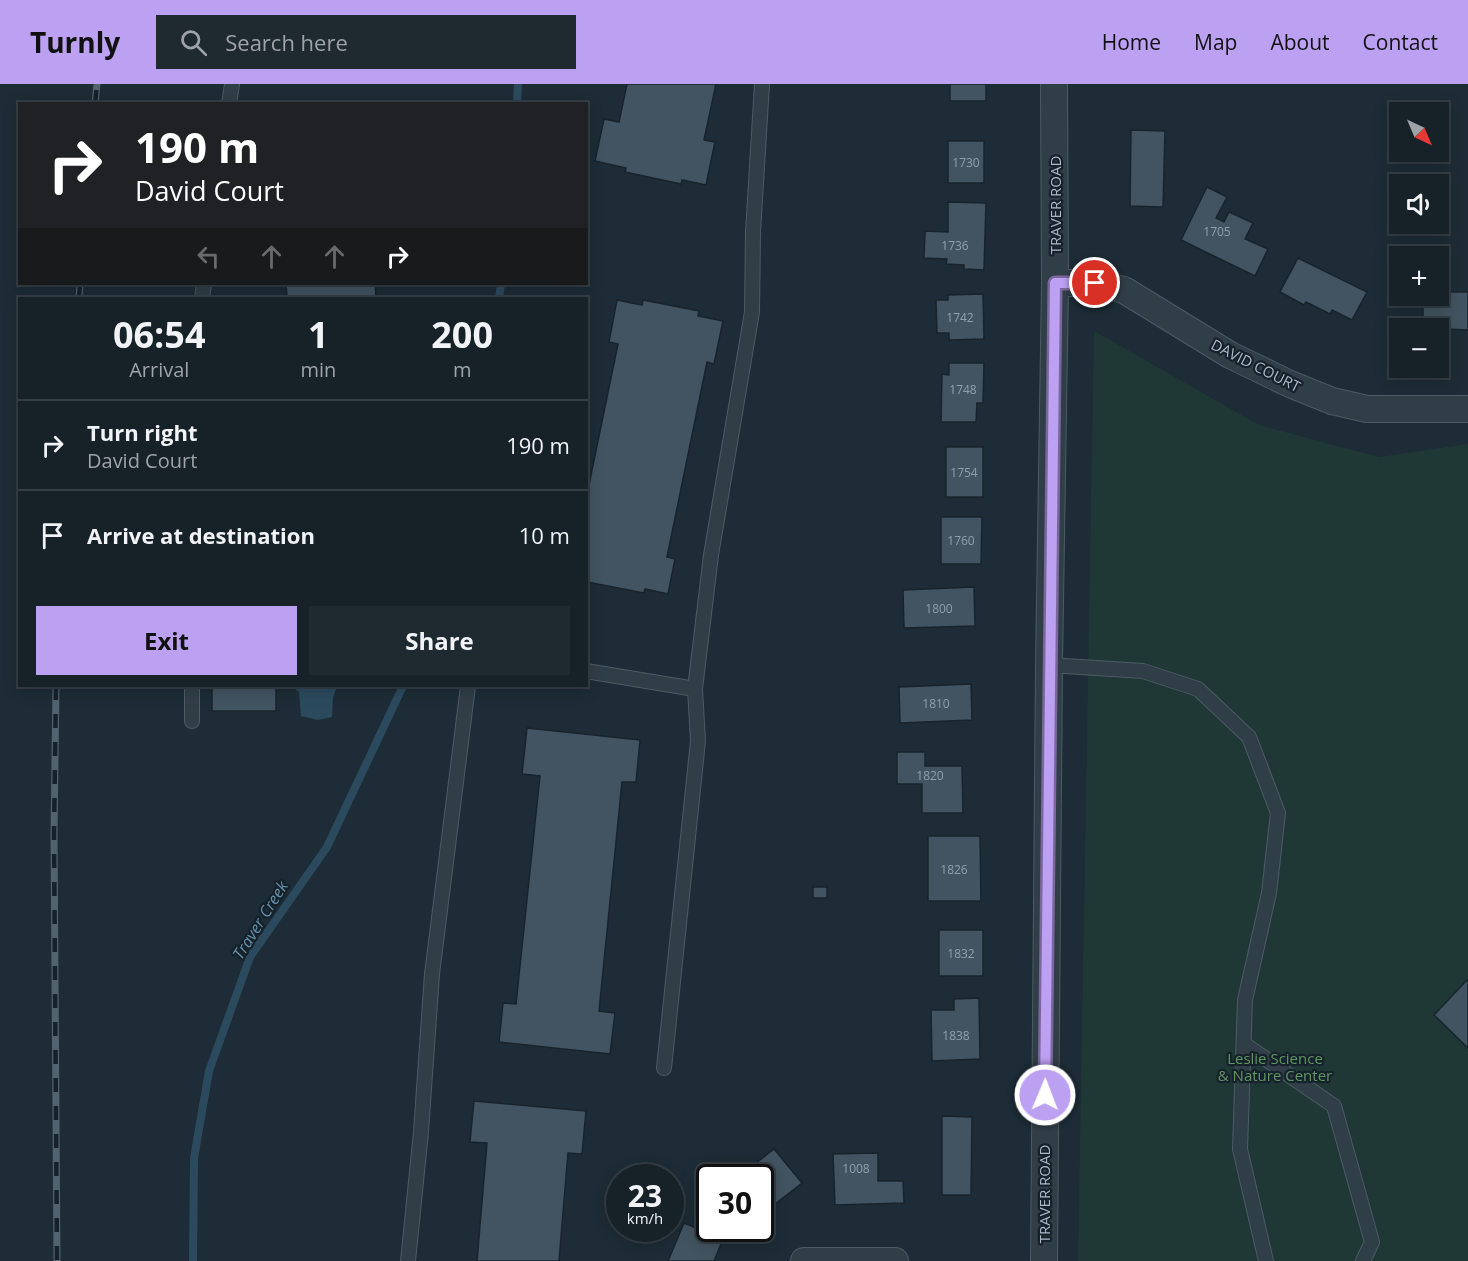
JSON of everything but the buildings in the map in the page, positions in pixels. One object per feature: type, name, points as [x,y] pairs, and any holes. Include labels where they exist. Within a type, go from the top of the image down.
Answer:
[{"type":"street","name":"TRAVER ROAD","points":[[1044,1261],[1055,283],[1054,84]]},
{"type":"street","name":"DAVID COURT","points":[[1055,283],[1095,283],[1124,290],[1230,355],[1332,401],[1367,409],[1468,410]]},
{"type":"street","points":[[804,1261],[895,1261]]},
{"type":"lane","points":[[229,102],[232,84]]},
{"type":"lane","points":[[664,1068],[698,741],[695,690],[711,555],[752,312],[754,211],[762,84]]},
{"type":"lane","points":[[1049,665],[1143,671],[1198,689],[1250,737],[1278,813],[1269,893],[1245,1000],[1240,1149],[1266,1261]]},
{"type":"lane","points":[[588,671],[695,690]]},
{"type":"lane","points":[[192,687],[192,721]]},
{"type":"lane","points":[[408,1261],[421,1132],[432,974],[468,687]]},
{"type":"lane","points":[[1244,1044],[1334,1106],[1372,1242],[1362,1261]]},
{"type":"green space","name":"Leslie Science & Nature Center","points":[[1094,331],[1259,425],[1379,457],[1468,444],[1468,1261],[1078,1261]]},
{"type":"water","points":[[296,687],[337,687],[333,698],[332,717],[318,720],[301,716],[299,692]]},
{"type":"waterway","name":"Traver Creek","points":[[517,102],[518,84]]},
{"type":"waterway","name":"Traver Creek","points":[[499,297],[501,285]]},
{"type":"waterway","name":"Traver Creek","points":[[193,1261],[194,1158],[209,1071],[250,957],[327,847],[403,687]]},
{"type":"railway","points":[[95,102],[97,84]]},
{"type":"railway","points":[[79,297],[80,285]]},
{"type":"railway","points":[[56,687],[54,834],[57,1261]]},
{"type":"route","points":[[1045,1095],[1048,689],[1055,283],[1095,283]]}]
